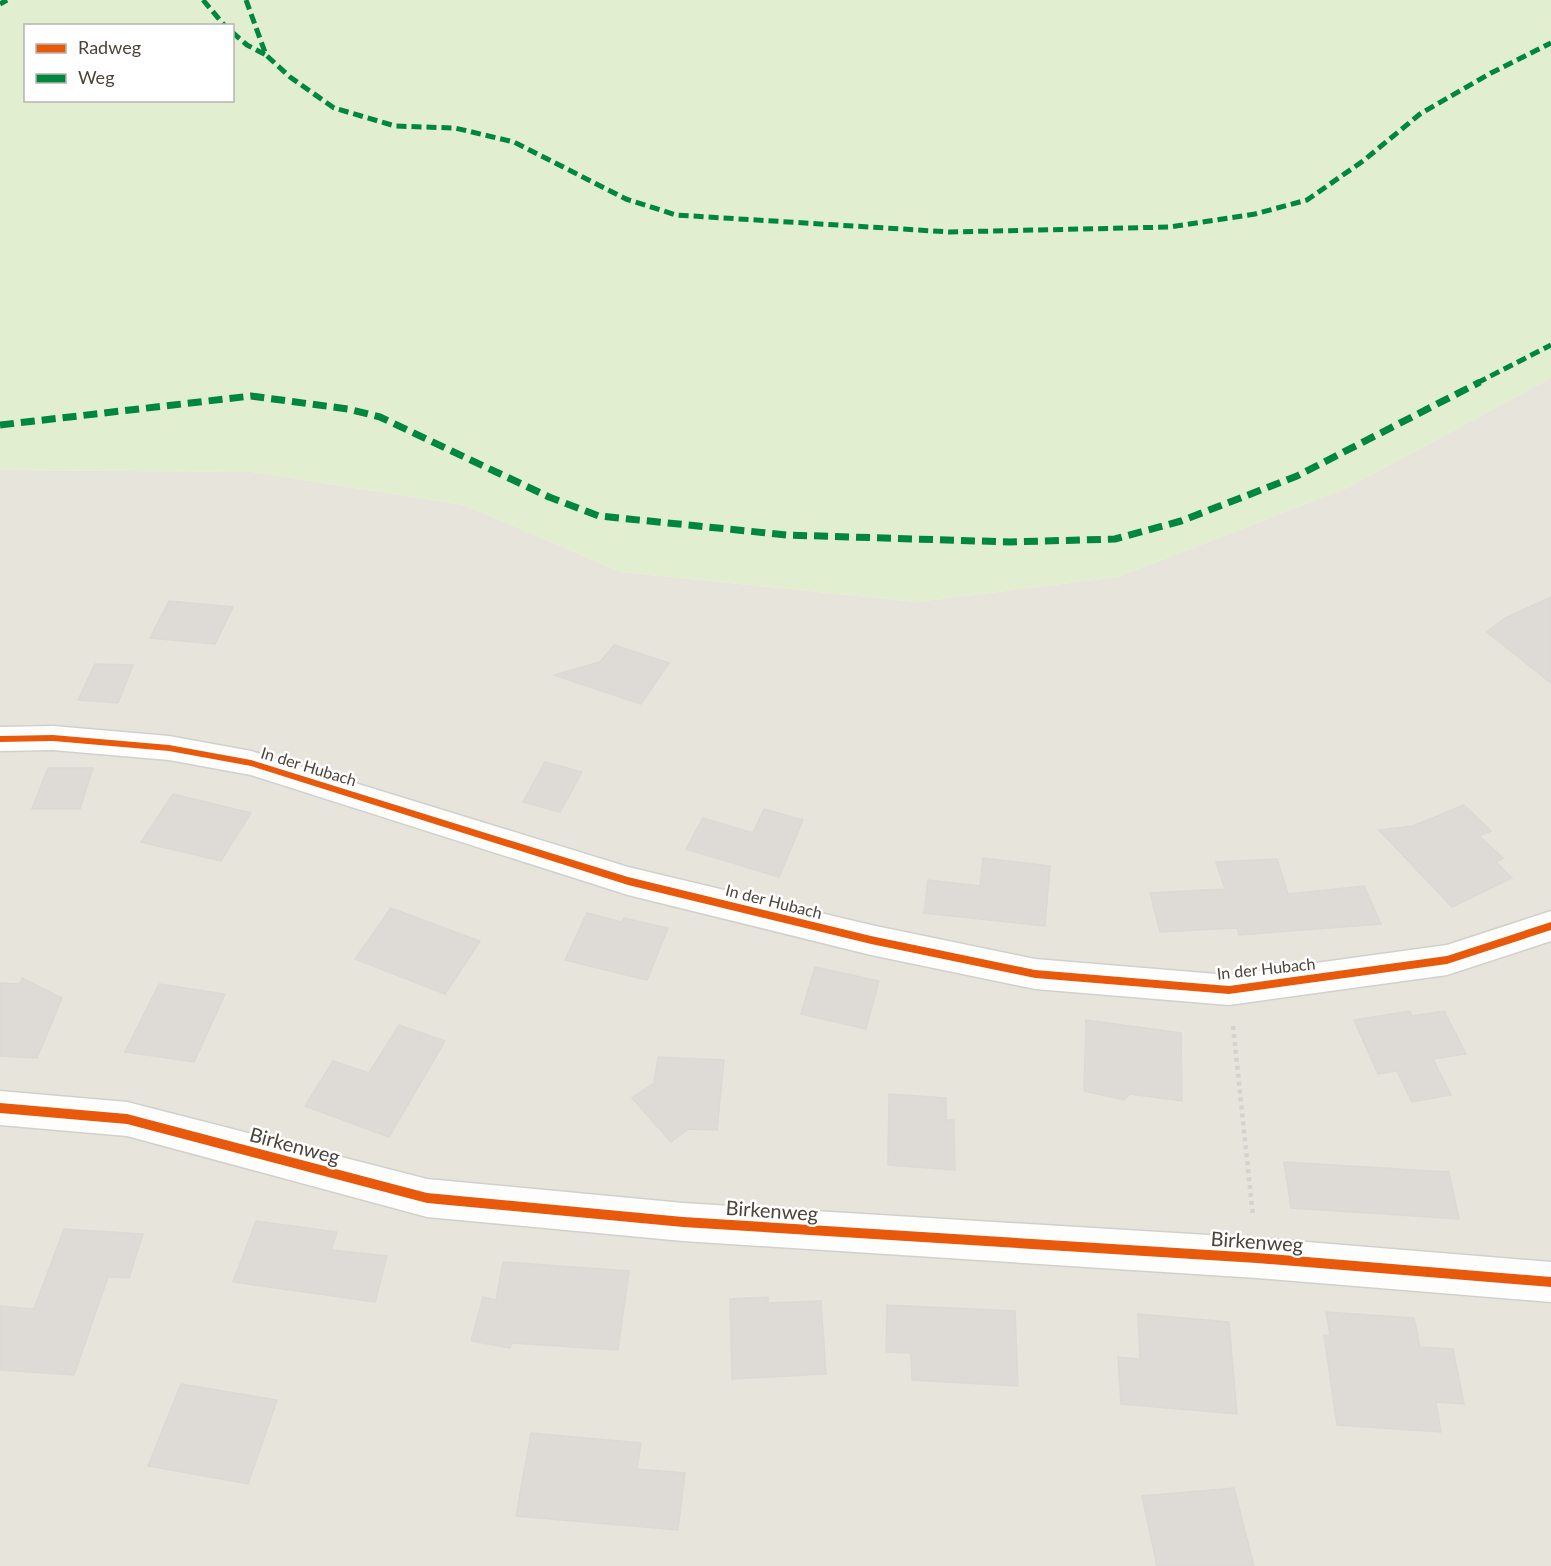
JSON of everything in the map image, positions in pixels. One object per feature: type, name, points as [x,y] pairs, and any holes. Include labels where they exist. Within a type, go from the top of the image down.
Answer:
[{"type":"street","name":"In der Hubach","points":[[0,739],[52,738],[169,748],[251,763],[628,881],[871,940],[1035,974],[1229,990],[1447,960],[1551,926]]},
{"type":"street","name":"Birkenweg","points":[[0,1108],[127,1119],[427,1198],[682,1222],[1257,1258],[1551,1282]]},
{"type":"path","points":[[1229,990],[1257,1258]]},
{"type":"shaded area","points":[[1551,378],[1551,1566],[0,1566],[0,470],[252,472],[464,505],[621,572],[916,602],[1118,577],[1347,488]]},
{"type":"green space","points":[[0,0],[1551,0],[1551,378],[1347,488],[1118,577],[916,602],[621,572],[464,505],[252,472],[0,470]]},
{"type":"building","points":[[1551,597],[1551,683],[1487,632],[1505,618]]},
{"type":"building","points":[[169,601],[233,607],[215,644],[150,638]]},
{"type":"building","points":[[614,645],[669,663],[641,704],[554,675],[600,662]]},
{"type":"building","points":[[95,664],[133,665],[118,703],[78,700]]},
{"type":"building","points":[[545,762],[582,772],[560,812],[523,802]]},
{"type":"building","points":[[48,768],[93,768],[80,809],[32,809]]},
{"type":"building","points":[[173,794],[251,813],[221,861],[141,842]]},
{"type":"building","points":[[1464,805],[1491,831],[1479,836],[1503,858],[1496,862],[1512,878],[1452,907],[1379,830],[1413,826]]},
{"type":"building","points":[[764,809],[803,820],[779,877],[686,849],[703,818],[753,833]]},
{"type":"building","points":[[983,858],[1050,866],[1045,926],[924,913],[928,880],[980,886]]},
{"type":"building","points":[[1277,859],[1288,894],[1364,886],[1381,924],[1239,935],[1237,928],[1160,932],[1150,893],[1225,889],[1216,862]]},
{"type":"building","points":[[391,908],[480,941],[445,994],[355,959]]},
{"type":"building","points":[[587,913],[622,922],[624,918],[668,928],[647,980],[565,960]]},
{"type":"building","points":[[815,967],[879,981],[866,1029],[801,1014]]},
{"type":"building","points":[[22,978],[62,998],[37,1058],[0,1056],[0,983],[20,984]]},
{"type":"building","points":[[159,984],[225,994],[194,1062],[125,1052]]},
{"type":"building","points":[[1410,1011],[1412,1016],[1444,1011],[1466,1054],[1433,1059],[1451,1095],[1412,1102],[1397,1071],[1378,1074],[1354,1020]]},
{"type":"building","points":[[1086,1020],[1181,1033],[1182,1101],[1130,1094],[1124,1100],[1084,1091]]},
{"type":"building","points":[[399,1025],[445,1041],[389,1137],[305,1106],[333,1061],[369,1073]]},
{"type":"building","points":[[658,1057],[724,1060],[717,1130],[688,1129],[671,1142],[632,1098],[654,1083]]},
{"type":"building","points":[[889,1094],[946,1098],[946,1120],[954,1120],[955,1170],[888,1165]]},
{"type":"building","points":[[1284,1162],[1449,1172],[1459,1219],[1291,1208]]},
{"type":"building","points":[[256,1221],[337,1232],[331,1250],[387,1256],[375,1302],[233,1282]]},
{"type":"building","points":[[64,1229],[143,1234],[129,1278],[108,1277],[74,1375],[0,1370],[0,1306],[34,1309]]},
{"type":"building","points":[[503,1262],[629,1271],[618,1350],[512,1343],[510,1348],[471,1341],[483,1297],[496,1300]]},
{"type":"building","points":[[768,1297],[768,1303],[821,1301],[826,1374],[732,1379],[730,1299]]},
{"type":"building","points":[[887,1305],[1015,1311],[1018,1386],[912,1380],[911,1353],[886,1352]]},
{"type":"building","points":[[1326,1312],[1414,1318],[1420,1347],[1453,1349],[1464,1404],[1436,1402],[1441,1432],[1337,1425],[1324,1335],[1330,1336]]},
{"type":"building","points":[[1138,1314],[1229,1322],[1237,1414],[1121,1404],[1118,1357],[1140,1359]]},
{"type":"building","points":[[181,1384],[277,1400],[248,1484],[148,1466]]},
{"type":"building","points":[[531,1433],[641,1443],[637,1469],[685,1473],[678,1530],[516,1516]]},
{"type":"building","points":[[1234,1488],[1254,1566],[1157,1566],[1142,1496]]},
{"type":"marked path","points":[[0,4],[7,0]]},
{"type":"marked path","points":[[203,0],[223,24]]},
{"type":"marked path","points":[[246,0],[266,55],[290,77],[334,108],[395,126],[455,128],[514,142],[626,199],[676,215],[950,232],[1170,227],[1255,214],[1307,200],[1363,161],[1420,114],[1491,73],[1551,43]]},
{"type":"marked path","points":[[234,34],[247,45],[266,55]]},
{"type":"marked path","points":[[0,425],[173,403],[251,396],[348,409],[380,417],[549,497],[599,516],[787,535],[1010,542],[1115,539],[1181,521],[1297,476],[1551,345]]},
{"type":"cycle path","points":[[0,739],[53,738],[169,748],[251,763],[628,881],[871,940],[1035,974],[1229,990],[1447,960],[1551,926]]},
{"type":"cycle path","points":[[0,1108],[127,1119],[427,1198],[683,1222],[1257,1258],[1551,1282]]}]
